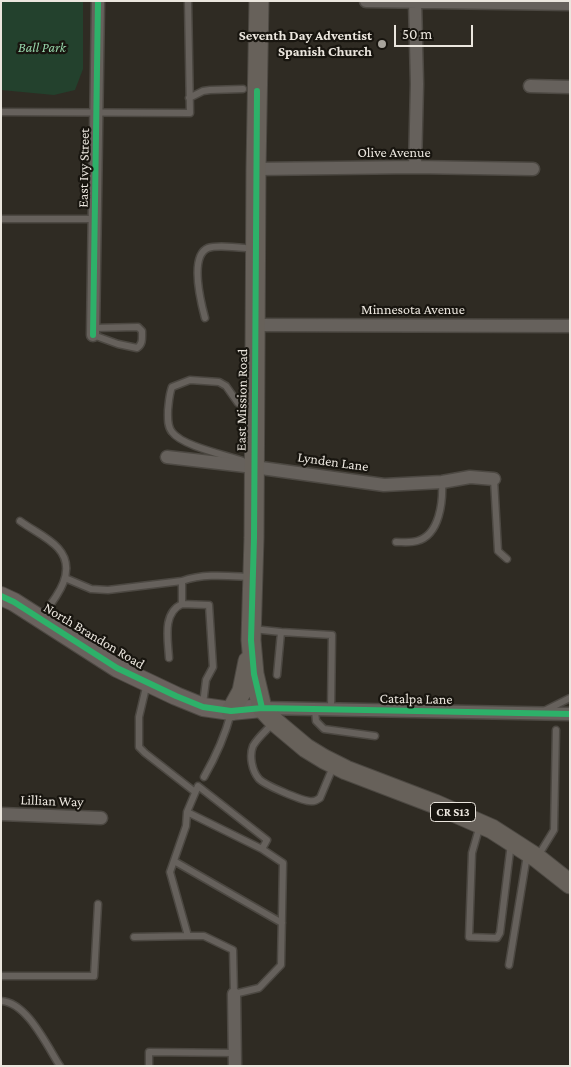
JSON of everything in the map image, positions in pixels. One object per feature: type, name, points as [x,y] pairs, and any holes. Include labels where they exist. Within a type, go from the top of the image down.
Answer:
[{"type":"main road","name":"East Mission Road","points":[[259,1],[252,635],[254,674],[268,715]]},
{"type":"main road","points":[[231,711],[242,691],[252,635]]},
{"type":"main road","name":"CR S13","points":[[268,715],[306,748],[334,764],[492,829],[533,855],[570,884]]},
{"type":"street","name":"East Ivy Street","points":[[93,331],[98,1]]},
{"type":"street","points":[[366,1],[570,4]]},
{"type":"street","points":[[415,2],[417,84],[415,167]]},
{"type":"street","points":[[530,86],[570,87]]},
{"type":"street","name":"Olive Avenue","points":[[256,170],[415,167],[533,169]]},
{"type":"street","name":"Minnesota Avenue","points":[[256,325],[570,326]]},
{"type":"street","name":"Lynden Lane","points":[[167,457],[254,464],[384,485],[442,482],[470,477],[494,479]]},
{"type":"street","name":"North Brandon Road","points":[[1,596],[40,618],[117,668],[176,696],[203,706],[268,715]]},
{"type":"street","name":"Catalpa Lane","points":[[268,715],[315,710],[570,714]]},
{"type":"street","name":"Lillian Way","points":[[1,814],[101,818]]},
{"type":"street","points":[[234,994],[235,1060]]},
{"type":"lane","points":[[1,112],[190,113],[188,1]]},
{"type":"lane","points":[[189,98],[203,91],[243,89]]},
{"type":"lane","points":[[1,219],[95,219]]},
{"type":"lane","points":[[204,318],[198,280],[199,260],[203,252],[211,248],[256,249]]},
{"type":"lane","points":[[138,327],[142,332],[142,342],[137,348],[118,344],[93,331],[138,327]]},
{"type":"lane","points":[[254,407],[238,403],[226,386],[219,382],[190,380],[172,387],[169,394],[168,419],[171,431],[179,438],[197,446],[254,464]]},
{"type":"lane","points":[[494,479],[498,551],[507,559]]},
{"type":"lane","points":[[396,542],[418,541],[428,534],[434,526],[443,499],[442,482]]},
{"type":"lane","points":[[20,521],[59,549],[66,560],[65,578],[59,594],[40,618]]},
{"type":"lane","points":[[65,578],[91,589],[108,590],[182,581],[192,577],[218,575],[253,577]]},
{"type":"lane","points":[[182,581],[182,604]]},
{"type":"lane","points":[[169,658],[168,630],[170,614],[176,607],[182,604],[209,605],[213,667],[206,680],[203,706]]},
{"type":"lane","points":[[252,635],[281,632],[332,635],[331,710]]},
{"type":"lane","points":[[277,675],[281,632]]},
{"type":"lane","points":[[147,682],[139,717],[139,747],[195,792]]},
{"type":"lane","points":[[539,714],[570,698]]},
{"type":"lane","points":[[315,710],[316,722],[324,729],[375,736]]},
{"type":"lane","points":[[204,777],[218,753],[231,711]]},
{"type":"lane","points":[[268,715],[253,747],[251,758],[254,772],[260,781],[295,797],[316,801],[320,798],[334,764]]},
{"type":"lane","points":[[509,965],[533,855],[554,830],[556,730]]},
{"type":"lane","points":[[188,936],[170,872],[186,826],[187,812],[198,786],[267,840],[262,849]]},
{"type":"lane","points":[[134,937],[204,936],[233,950],[234,994],[259,988],[281,965],[283,863],[262,849],[187,812]]},
{"type":"lane","points":[[480,824],[472,854],[469,937],[497,938],[500,933],[511,841]]},
{"type":"lane","points":[[174,861],[282,923]]},
{"type":"lane","points":[[1,976],[94,976],[98,904]]},
{"type":"lane","points":[[1,1001],[8,1001],[19,1007],[28,1017],[60,1066]]},
{"type":"lane","points":[[149,1066],[149,1052],[235,1060]]},
{"type":"green space","name":"Ball Park","points":[[1,1],[83,1],[83,69],[75,90],[54,95],[1,90]]},
{"type":"cycle path","points":[[93,335],[98,1]]},
{"type":"cycle path","points":[[257,91],[254,538],[251,640],[254,674],[262,708]]},
{"type":"cycle path","points":[[1,596],[14,602],[117,668],[203,707],[231,711],[262,708],[570,714]]},
{"type":"place","name":"Seventh Day Adventist Spanish Church","points":[[382,44]]}]
